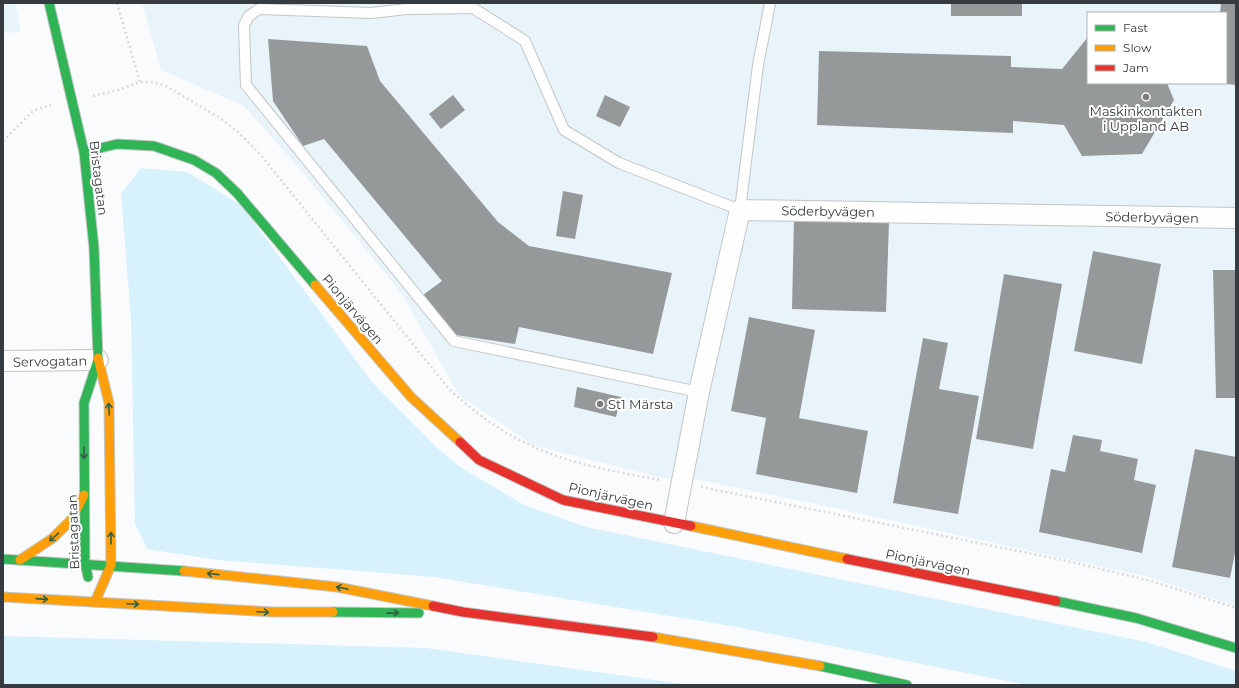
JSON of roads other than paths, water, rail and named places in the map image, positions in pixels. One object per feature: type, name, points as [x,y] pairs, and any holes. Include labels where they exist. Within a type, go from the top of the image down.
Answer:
[{"type":"street","name":"Bristagatan","points":[[49,3],[84,152],[94,248],[98,360],[110,403],[111,565],[94,602]]},
{"type":"street","name":"Pionjärvägen","points":[[84,152],[117,144],[154,146],[194,160],[216,173],[237,193],[411,397],[479,460],[563,500],[610,511],[1136,618],[1236,648]]},
{"type":"street","name":"Söderbyvägen","points":[[740,210],[1236,218]]},
{"type":"street","points":[[674,523],[683,483],[699,392],[740,210]]},
{"type":"street","name":"Bristagatan","points":[[94,602],[85,563],[84,403],[98,360]]},
{"type":"street","name":"Servogatan","points":[[3,361],[98,360]]},
{"type":"street","points":[[20,560],[53,538],[71,520],[84,494]]},
{"type":"street","points":[[3,559],[111,565],[337,587],[463,612],[634,634],[814,665],[907,685]]},
{"type":"street","points":[[3,597],[282,613],[463,612]]},
{"type":"lane","points":[[699,392],[454,341],[246,85],[244,25],[248,16],[259,9],[371,13],[407,9],[473,8],[525,41],[564,130],[619,163],[740,210],[758,65],[770,3]]},
{"type":"place","name":"Maskinkontakten i Uppland AB","points":[[1146,97]]},
{"type":"place","name":"St1 Märsta","points":[[600,404]]}]
